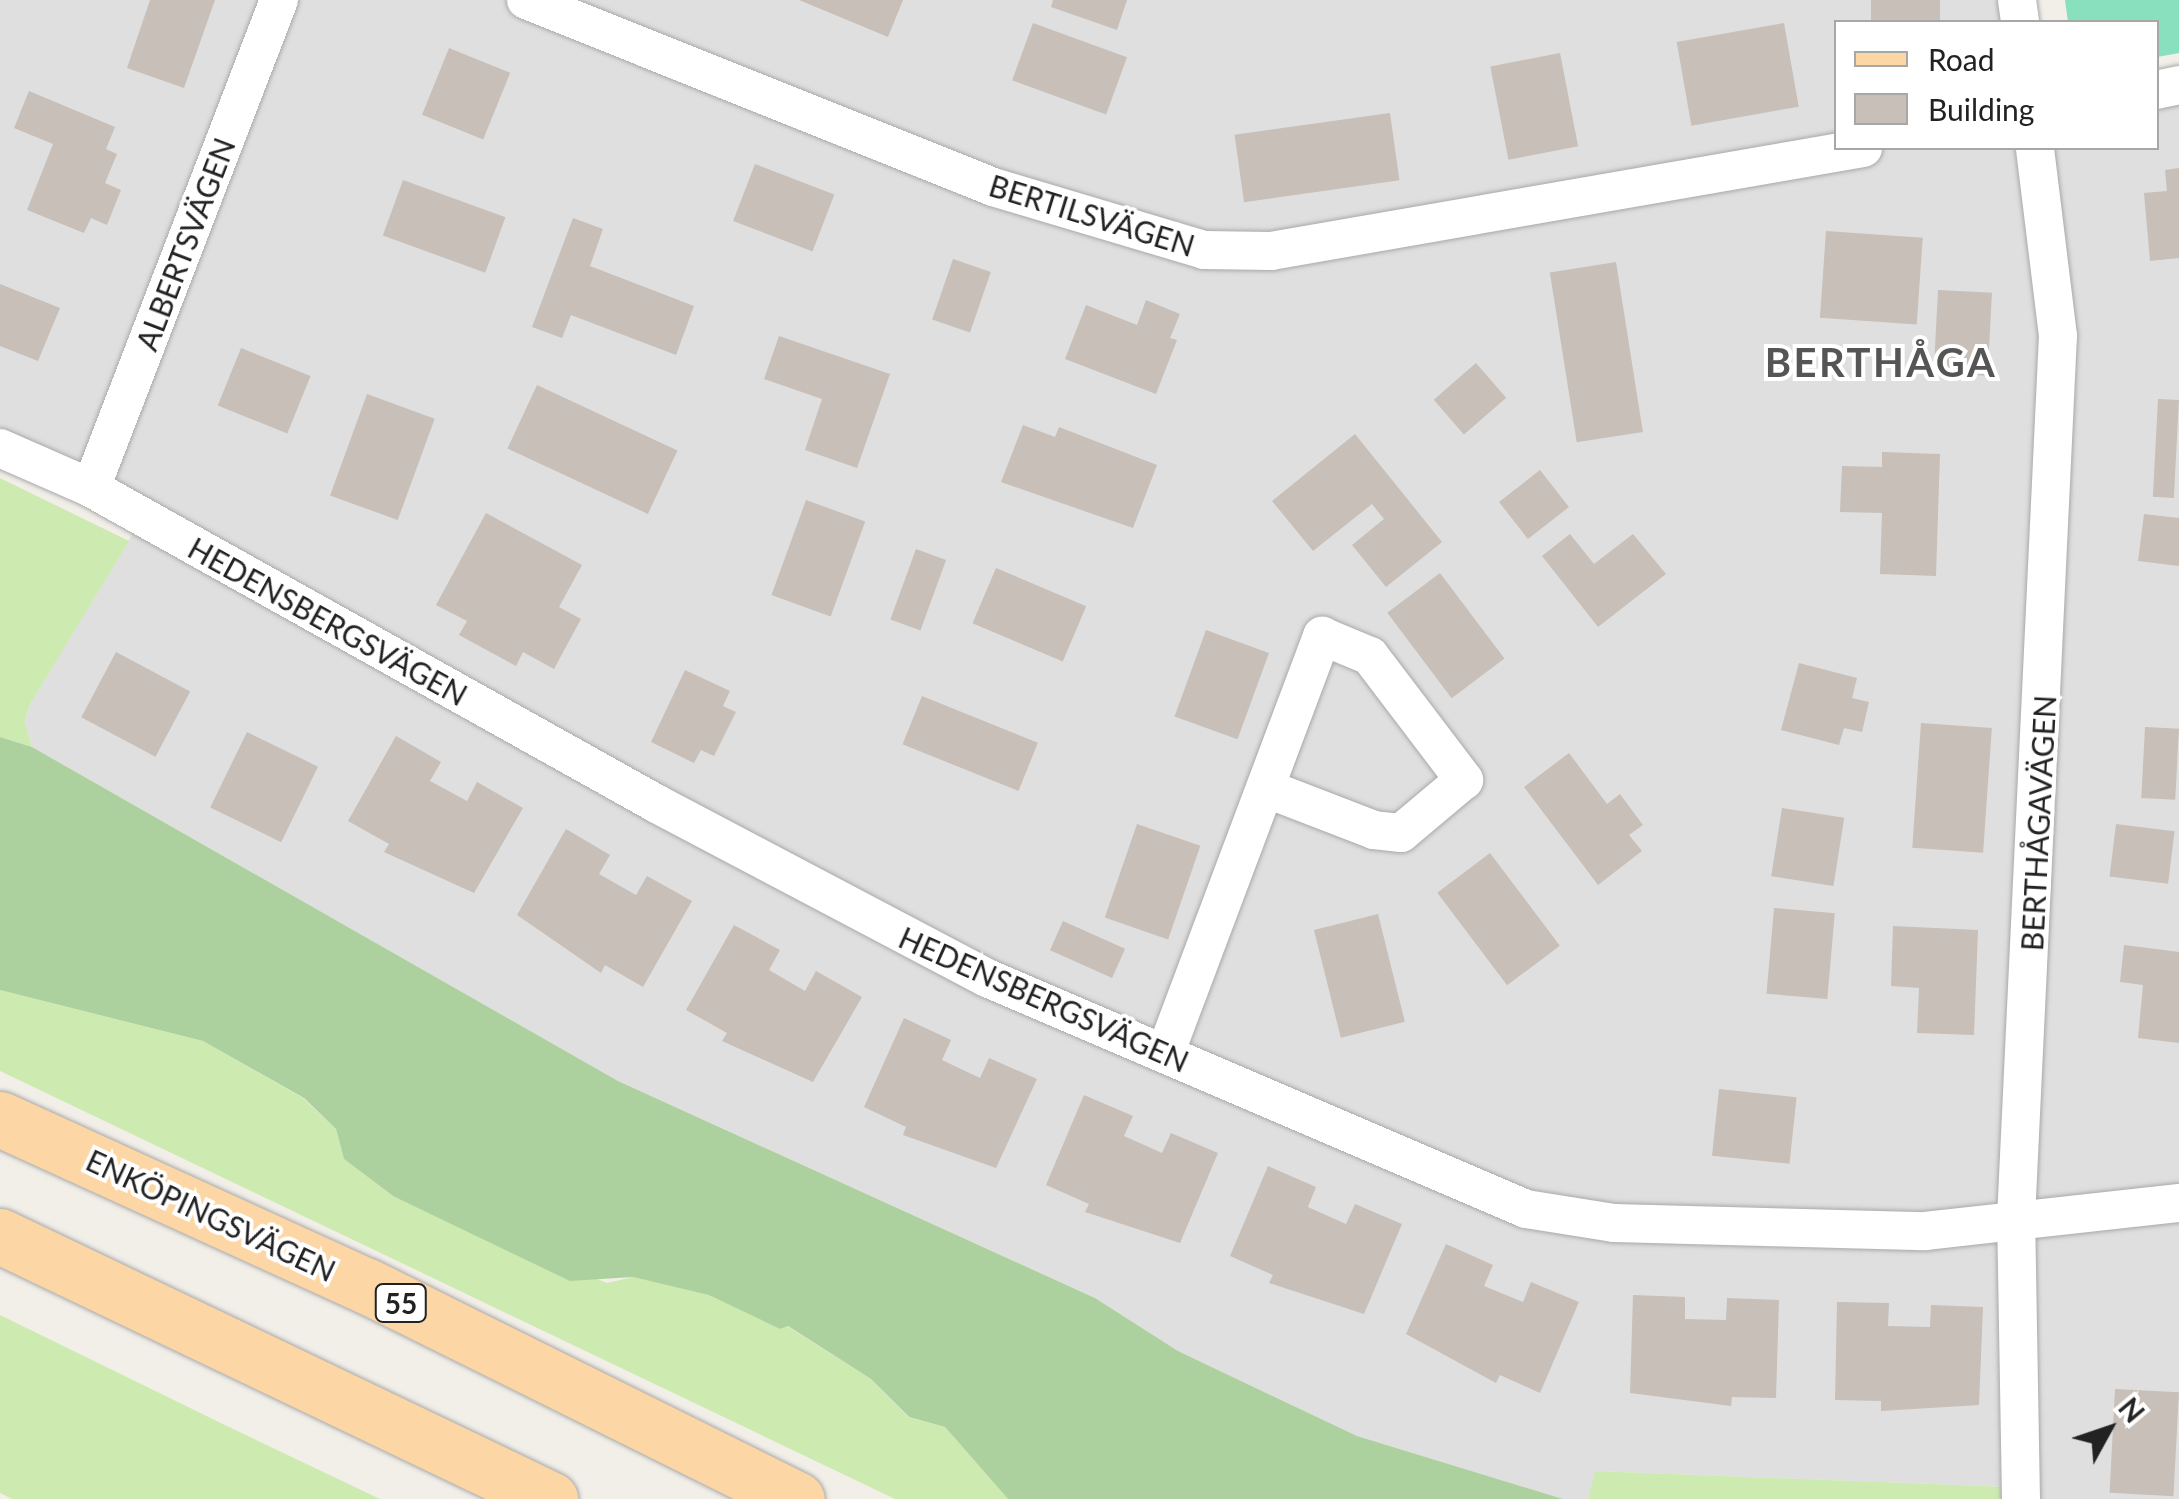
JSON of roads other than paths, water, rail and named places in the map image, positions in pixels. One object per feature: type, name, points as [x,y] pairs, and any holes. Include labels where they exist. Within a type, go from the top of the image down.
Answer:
[{"type":"main road","name":"ENKÖPINGSVÄGEN","points":[[0,1119],[365,1285],[797,1499]]},
{"type":"main road","points":[[0,1236],[550,1499]]},
{"type":"street","name":"ALBERTSVÄGEN","points":[[91,488],[279,0]]},
{"type":"street","name":"BERTILSVÄGEN","points":[[526,0],[993,186],[1204,250],[1271,251],[1852,150]]},
{"type":"street","name":"BERTHÅGAVÄGEN","points":[[2021,1499],[2016,1219],[2058,336],[2036,150]]},
{"type":"street","name":"HEDENSBERGSVÄGEN","points":[[0,448],[91,488],[833,900],[987,978],[1526,1208],[1614,1223],[1925,1232],[2179,1203]]},
{"type":"street","points":[[1166,1054],[1322,636],[1370,656],[1464,780],[1401,834],[1374,830],[1268,789]]},
{"type":"district","name":"BERTHÅGA","points":[[1881,362]]}]
